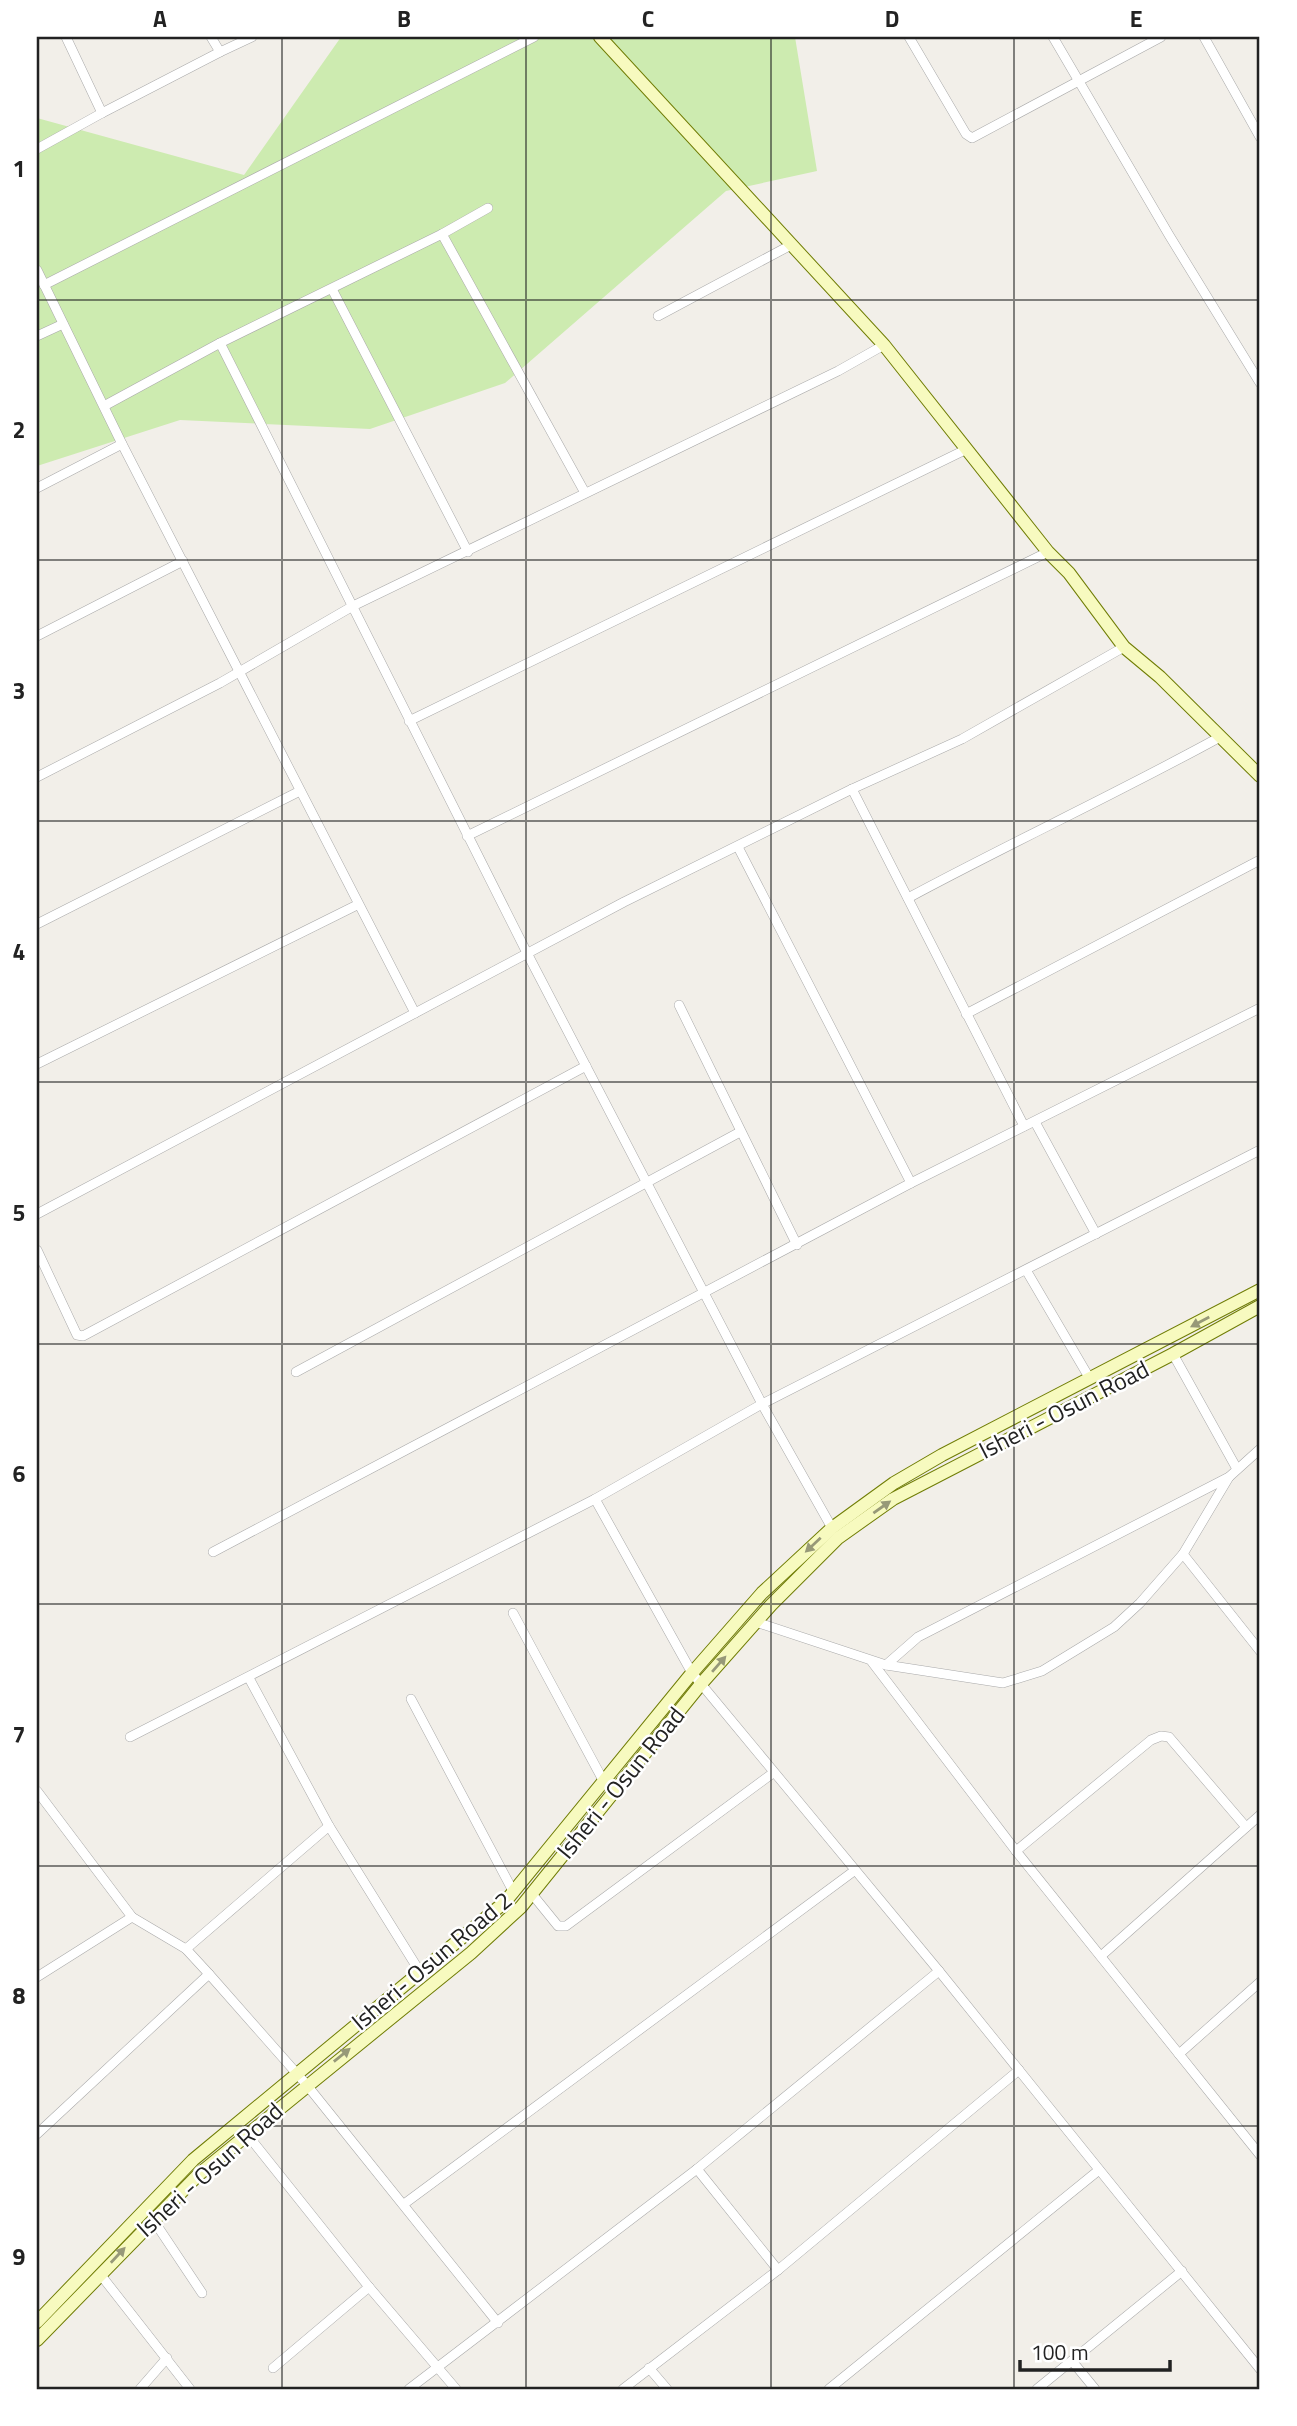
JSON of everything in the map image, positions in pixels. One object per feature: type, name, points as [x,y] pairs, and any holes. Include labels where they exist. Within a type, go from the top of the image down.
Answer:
[{"type":"main road","points":[[600,37],[884,345],[1048,552],[1069,573],[1125,647],[1260,776]]},
{"type":"main road","name":"Isheri- Osun Road 2","points":[[37,2322],[192,2160],[302,2079],[514,1893],[692,1673],[762,1593],[832,1528],[894,1483],[942,1455],[1260,1290]]},
{"type":"main road","name":"Isheri - Osun Road","points":[[37,2340],[152,2218],[302,2079],[471,1952],[532,1894],[701,1684],[756,1622],[838,1538],[893,1499],[1260,1306]]},
{"type":"street","points":[[66,37],[102,113]]},
{"type":"street","points":[[211,37],[220,52]]},
{"type":"street","points":[[37,149],[252,37]]},
{"type":"street","points":[[44,285],[534,37]]},
{"type":"street","points":[[909,37],[966,134],[972,138],[1161,37]]},
{"type":"street","points":[[1054,37],[1260,383]]},
{"type":"street","points":[[1204,37],[1260,137]]},
{"type":"street","points":[[104,406],[220,342],[442,234],[488,208]]},
{"type":"street","points":[[442,234],[584,491]]},
{"type":"street","points":[[658,316],[791,245]]},
{"type":"street","points":[[37,270],[122,444],[357,905],[415,1013]]},
{"type":"street","points":[[332,289],[468,552]]},
{"type":"street","points":[[37,336],[63,324]]},
{"type":"street","points":[[220,342],[527,953],[762,1404],[832,1528]]},
{"type":"street","points":[[37,777],[239,671],[353,606],[468,552],[584,491],[838,371],[884,345]]},
{"type":"street","points":[[37,488],[122,444]]},
{"type":"street","points":[[409,720],[967,449]]},
{"type":"street","points":[[467,836],[1048,552]]},
{"type":"street","points":[[37,636],[183,561]]},
{"type":"street","points":[[37,1214],[527,953],[852,789],[962,739],[1125,647]]},
{"type":"street","points":[[908,898],[1040,827],[1158,772],[1220,737]]},
{"type":"street","points":[[852,789],[1024,1126]]},
{"type":"street","points":[[37,924],[300,791]]},
{"type":"street","points":[[738,847],[911,1183]]},
{"type":"street","points":[[966,1014],[1260,860]]},
{"type":"street","points":[[37,1064],[357,905]]},
{"type":"street","points":[[679,1005],[797,1245]]},
{"type":"street","points":[[212,1552],[911,1183],[1260,1007]]},
{"type":"street","points":[[37,1250],[77,1335],[83,1336],[586,1066]]},
{"type":"street","points":[[1035,1122],[1096,1234]]},
{"type":"street","points":[[296,1372],[740,1132]]},
{"type":"street","points":[[130,1737],[594,1499],[762,1404],[1260,1150]]},
{"type":"street","points":[[1027,1270],[1090,1379]]},
{"type":"street","points":[[1173,1354],[1237,1469]]},
{"type":"street","points":[[756,1622],[886,1665],[1003,1682],[1042,1671],[1114,1627],[1140,1603],[1183,1554],[1229,1477],[1260,1449]]},
{"type":"street","points":[[886,1665],[918,1637],[1229,1477]]},
{"type":"street","points":[[594,1499],[692,1673],[1019,2070],[1260,2369]]},
{"type":"street","points":[[1183,1554],[1260,1651]]},
{"type":"street","points":[[513,1613],[604,1782]]},
{"type":"street","points":[[872,1662],[1016,1851],[1259,2152]]},
{"type":"street","points":[[249,1678],[329,1826],[421,1972]]},
{"type":"street","points":[[411,1699],[514,1893]]},
{"type":"street","points":[[1016,1851],[1151,1740],[1161,1736],[1169,1737],[1246,1827]]},
{"type":"street","points":[[532,1894],[552,1922],[558,1926],[566,1926],[774,1773]]},
{"type":"street","points":[[37,1791],[132,1917],[186,1950],[302,2079],[498,2323]]},
{"type":"street","points":[[1101,1956],[1260,1815]]},
{"type":"street","points":[[186,1950],[329,1826]]},
{"type":"street","points":[[404,2204],[854,1871]]},
{"type":"street","points":[[37,1977],[132,1917]]},
{"type":"street","points":[[409,2389],[697,2169],[939,1972]]},
{"type":"street","points":[[37,2134],[209,1974]]},
{"type":"street","points":[[1179,2054],[1260,1982]]},
{"type":"street","points":[[623,2389],[778,2270],[1019,2070]]},
{"type":"street","points":[[246,2133],[369,2287],[456,2389]]},
{"type":"street","points":[[697,2169],[778,2270]]},
{"type":"street","points":[[829,2389],[1098,2170]]},
{"type":"street","points":[[152,2218],[202,2293]]},
{"type":"street","points":[[1037,2389],[1182,2271]]},
{"type":"street","points":[[100,2274],[190,2389]]},
{"type":"street","points":[[273,2368],[369,2287]]},
{"type":"street","points":[[140,2389],[167,2358]]},
{"type":"street","points":[[1072,2361],[1095,2389]]},
{"type":"street","points":[[649,2368],[667,2389]]},
{"type":"green space","points":[[341,37],[795,37],[817,171],[726,191],[505,383],[370,429],[180,420],[37,466],[37,118],[244,175]]}]
